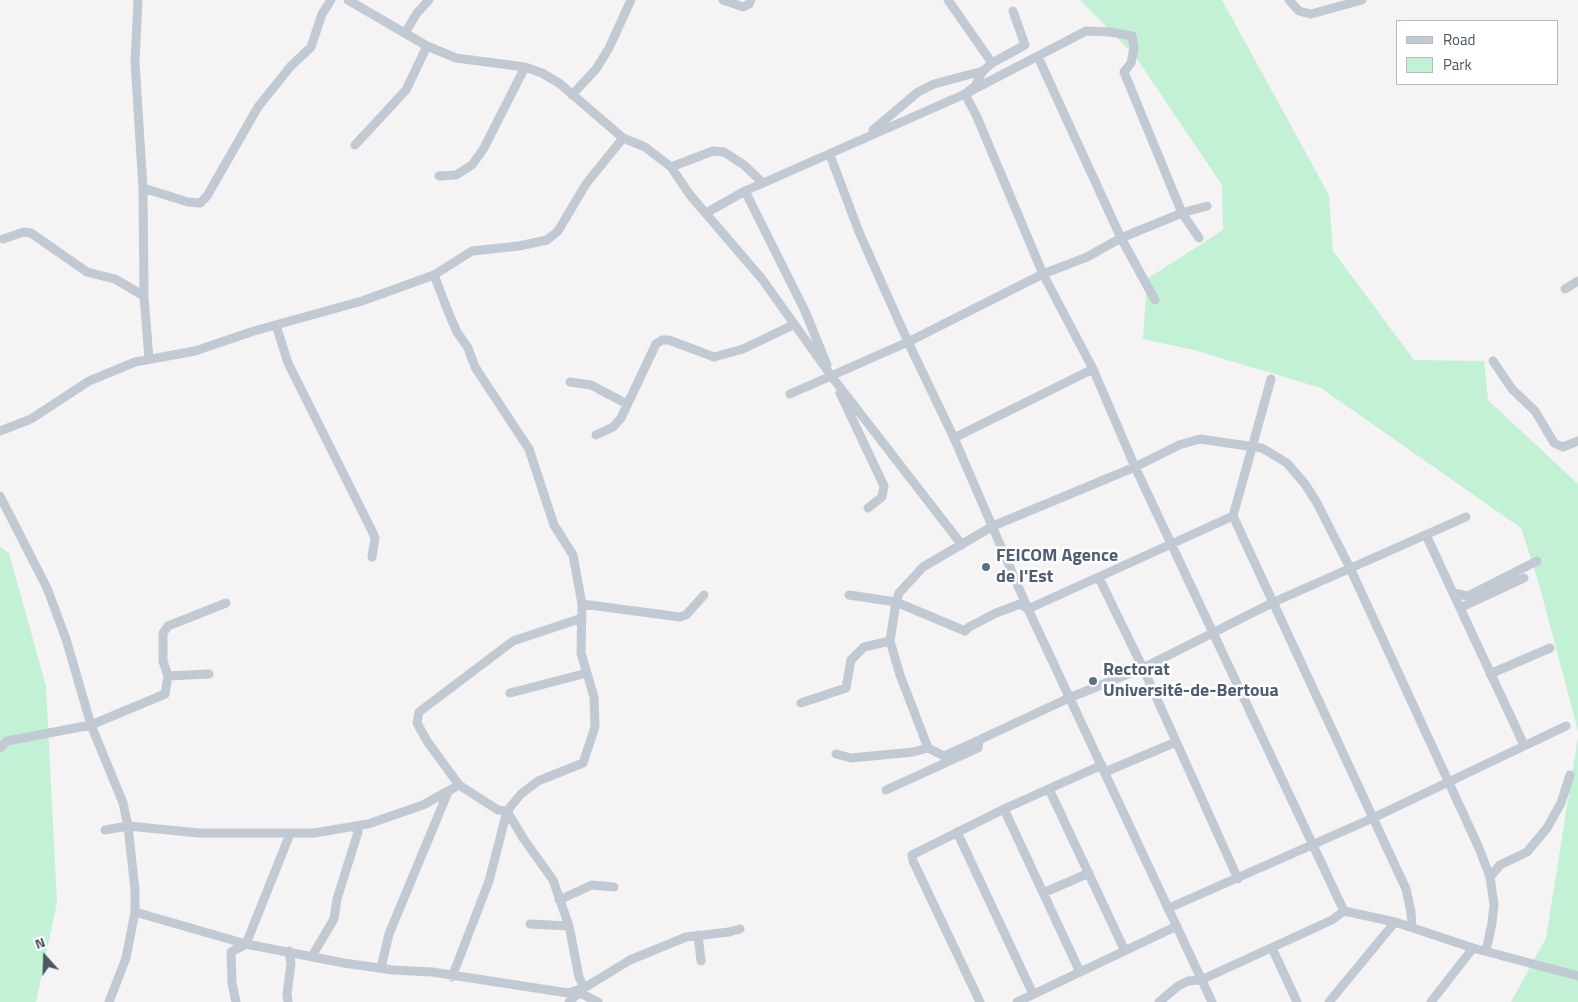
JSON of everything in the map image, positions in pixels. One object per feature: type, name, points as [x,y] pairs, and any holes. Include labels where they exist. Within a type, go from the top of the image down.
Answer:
[{"type":"street","points":[[138,0],[135,62],[142,188],[144,296],[149,359]]},
{"type":"street","points":[[142,188],[188,202],[200,203],[208,196],[258,107],[290,67],[312,47],[322,14],[331,0]]},
{"type":"street","points":[[348,0],[427,46],[471,62],[525,67],[542,73],[559,83],[623,138],[660,156],[688,160]]},
{"type":"street","points":[[405,33],[417,13],[428,0]]},
{"type":"street","points":[[572,95],[596,69],[609,48],[630,0]]},
{"type":"street","points":[[723,0],[743,7],[749,4],[751,0]]},
{"type":"street","points":[[948,0],[992,63]]},
{"type":"street","points":[[1289,0],[1299,11],[1311,14],[1362,0]]},
{"type":"street","points":[[830,155],[876,128],[918,92],[934,84],[971,76],[983,71],[992,63],[1025,45],[1014,10]]},
{"type":"street","points":[[706,212],[745,191],[830,155],[964,94],[1086,31],[1110,32],[1132,36],[1134,48],[1132,63],[1124,72],[1182,213],[1198,238]]},
{"type":"street","points":[[355,145],[406,90],[427,46]]},
{"type":"street","points":[[1038,57],[1120,238],[1155,300]]},
{"type":"street","points":[[439,176],[456,174],[472,165],[484,148],[525,67]]},
{"type":"street","points":[[964,94],[975,86],[983,71]]},
{"type":"street","points":[[964,94],[977,117],[1043,274],[1092,369],[1135,467],[1215,633],[1344,911]]},
{"type":"street","points":[[0,431],[31,419],[89,381],[135,362],[195,351],[276,325],[362,301],[434,275],[472,251],[519,246],[547,240],[558,232],[586,184],[623,138]]},
{"type":"street","points":[[671,167],[712,151],[724,152],[744,165],[763,183]]},
{"type":"street","points":[[830,155],[859,232],[908,342],[954,438],[1028,610],[1212,1002]]},
{"type":"street","points":[[660,156],[671,167],[690,195],[762,279],[793,325],[832,377],[962,545]]},
{"type":"street","points":[[745,191],[805,311],[832,377],[884,486],[882,498],[868,508]]},
{"type":"street","points":[[790,394],[908,342],[1043,274],[1087,257],[1120,238],[1182,213],[1207,206]]},
{"type":"street","points":[[4,239],[24,232],[31,233],[86,272],[114,279],[144,296]]},
{"type":"street","points":[[434,275],[457,332],[468,348],[479,374],[529,449],[554,525],[573,555],[582,604],[581,653],[594,697],[595,727],[583,763],[538,781],[521,794],[507,811],[489,881],[452,976]]},
{"type":"street","points":[[1565,289],[1578,281]]},
{"type":"street","points":[[276,325],[288,363],[372,530],[375,538],[372,557]]},
{"type":"street","points":[[596,435],[616,424],[622,418],[656,344],[662,340],[669,340],[714,357],[743,349],[793,325]]},
{"type":"street","points":[[1493,361],[1512,389],[1535,411],[1554,443],[1563,447],[1578,441]]},
{"type":"street","points":[[954,438],[1092,369]]},
{"type":"street","points":[[1271,379],[1233,516],[1406,889],[1412,928]]},
{"type":"street","points":[[570,382],[591,385],[627,404]]},
{"type":"street","points":[[928,748],[900,674],[890,641],[899,593],[923,567],[940,555],[962,545],[993,526],[1135,467],[1179,445],[1200,439],[1262,448],[1286,462],[1305,484],[1350,568],[1449,782],[1490,877],[1494,905],[1486,951]]},
{"type":"street","points":[[0,496],[47,588],[66,639],[91,725],[122,803],[128,826],[135,890],[135,912],[126,958],[109,1002]]},
{"type":"street","points":[[1028,610],[1233,516]]},
{"type":"street","points":[[836,754],[851,758],[913,752],[928,748],[944,756],[1069,698],[1143,668],[1274,602],[1466,517]]},
{"type":"street","points":[[1426,535],[1524,745]]},
{"type":"street","points":[[1453,593],[1468,596],[1537,561]]},
{"type":"street","points":[[1099,578],[1143,668],[1238,879]]},
{"type":"street","points":[[1460,608],[1524,578]]},
{"type":"street","points":[[849,594],[896,602],[966,631],[969,627],[996,613],[1020,604],[1028,610]]},
{"type":"street","points":[[582,604],[680,617],[686,615],[704,595]]},
{"type":"street","points":[[0,748],[8,741],[91,725],[165,694],[168,676],[163,662],[163,633],[168,626],[226,603]]},
{"type":"street","points":[[507,811],[498,810],[459,785],[427,741],[416,722],[419,712],[513,641],[582,618]]},
{"type":"street","points":[[801,702],[846,688],[851,660],[864,647],[890,641]]},
{"type":"street","points":[[1490,674],[1550,648]]},
{"type":"street","points":[[510,693],[586,673]]},
{"type":"street","points":[[168,676],[209,674]]},
{"type":"street","points":[[1169,908],[1373,818],[1566,726]]},
{"type":"street","points":[[886,790],[978,748],[979,740]]},
{"type":"street","points":[[980,1002],[913,861],[912,855],[1049,788],[1176,742]]},
{"type":"street","points":[[1490,877],[1500,865],[1527,852],[1547,828],[1561,803],[1570,775]]},
{"type":"street","points":[[105,830],[128,826],[199,833],[263,831],[290,834],[314,833],[354,826],[391,816],[448,792],[459,785]]},
{"type":"street","points":[[1049,788],[1125,951]]},
{"type":"street","points":[[381,968],[396,916],[448,792]]},
{"type":"street","points":[[1004,809],[1080,972]]},
{"type":"street","points":[[507,811],[523,838],[553,880],[569,926],[579,977],[584,988]]},
{"type":"street","points":[[312,956],[334,919],[337,899],[358,832],[354,826]]},
{"type":"street","points":[[957,832],[1034,994]]},
{"type":"street","points":[[236,1002],[232,983],[231,952],[246,944],[290,834]]},
{"type":"street","points":[[1044,893],[1089,873]]},
{"type":"street","points":[[559,900],[592,885],[614,887]]},
{"type":"street","points":[[1158,1002],[1183,983],[1201,980],[1332,920],[1344,911],[1395,922],[1472,948],[1578,976]]},
{"type":"street","points":[[135,912],[246,944],[381,968],[568,993],[584,988]]},
{"type":"street","points":[[1329,1002],[1395,922]]},
{"type":"street","points":[[530,924],[569,926]]},
{"type":"street","points":[[1017,1002],[1177,926]]},
{"type":"street","points":[[571,999],[584,988],[630,960],[686,937],[740,929]]},
{"type":"street","points":[[698,935],[701,961]]},
{"type":"street","points":[[1272,948],[1297,1002]]},
{"type":"street","points":[[1430,1002],[1472,948]]},
{"type":"street","points":[[288,1002],[286,994],[291,964],[289,951]]},
{"type":"street","points":[[571,999],[580,993],[598,1002]]},
{"type":"green space","points":[[1080,0],[1222,0],[1329,195],[1333,251],[1414,360],[1484,361],[1488,400],[1578,484],[1578,731],[1539,584],[1521,528],[1321,388],[1194,350],[1143,339],[1147,279],[1223,230],[1222,185],[1135,56]]},
{"type":"green space","points":[[0,547],[9,553],[46,686],[57,903],[36,1002],[0,1002]]},
{"type":"green space","points":[[1578,737],[1578,1002],[1511,1002],[1546,938]]},
{"type":"place","name":"FEICOM Agence de l'Est","points":[[986,567]]},
{"type":"place","name":"Rectorat Université-de-Bertoua","points":[[1093,681]]}]
